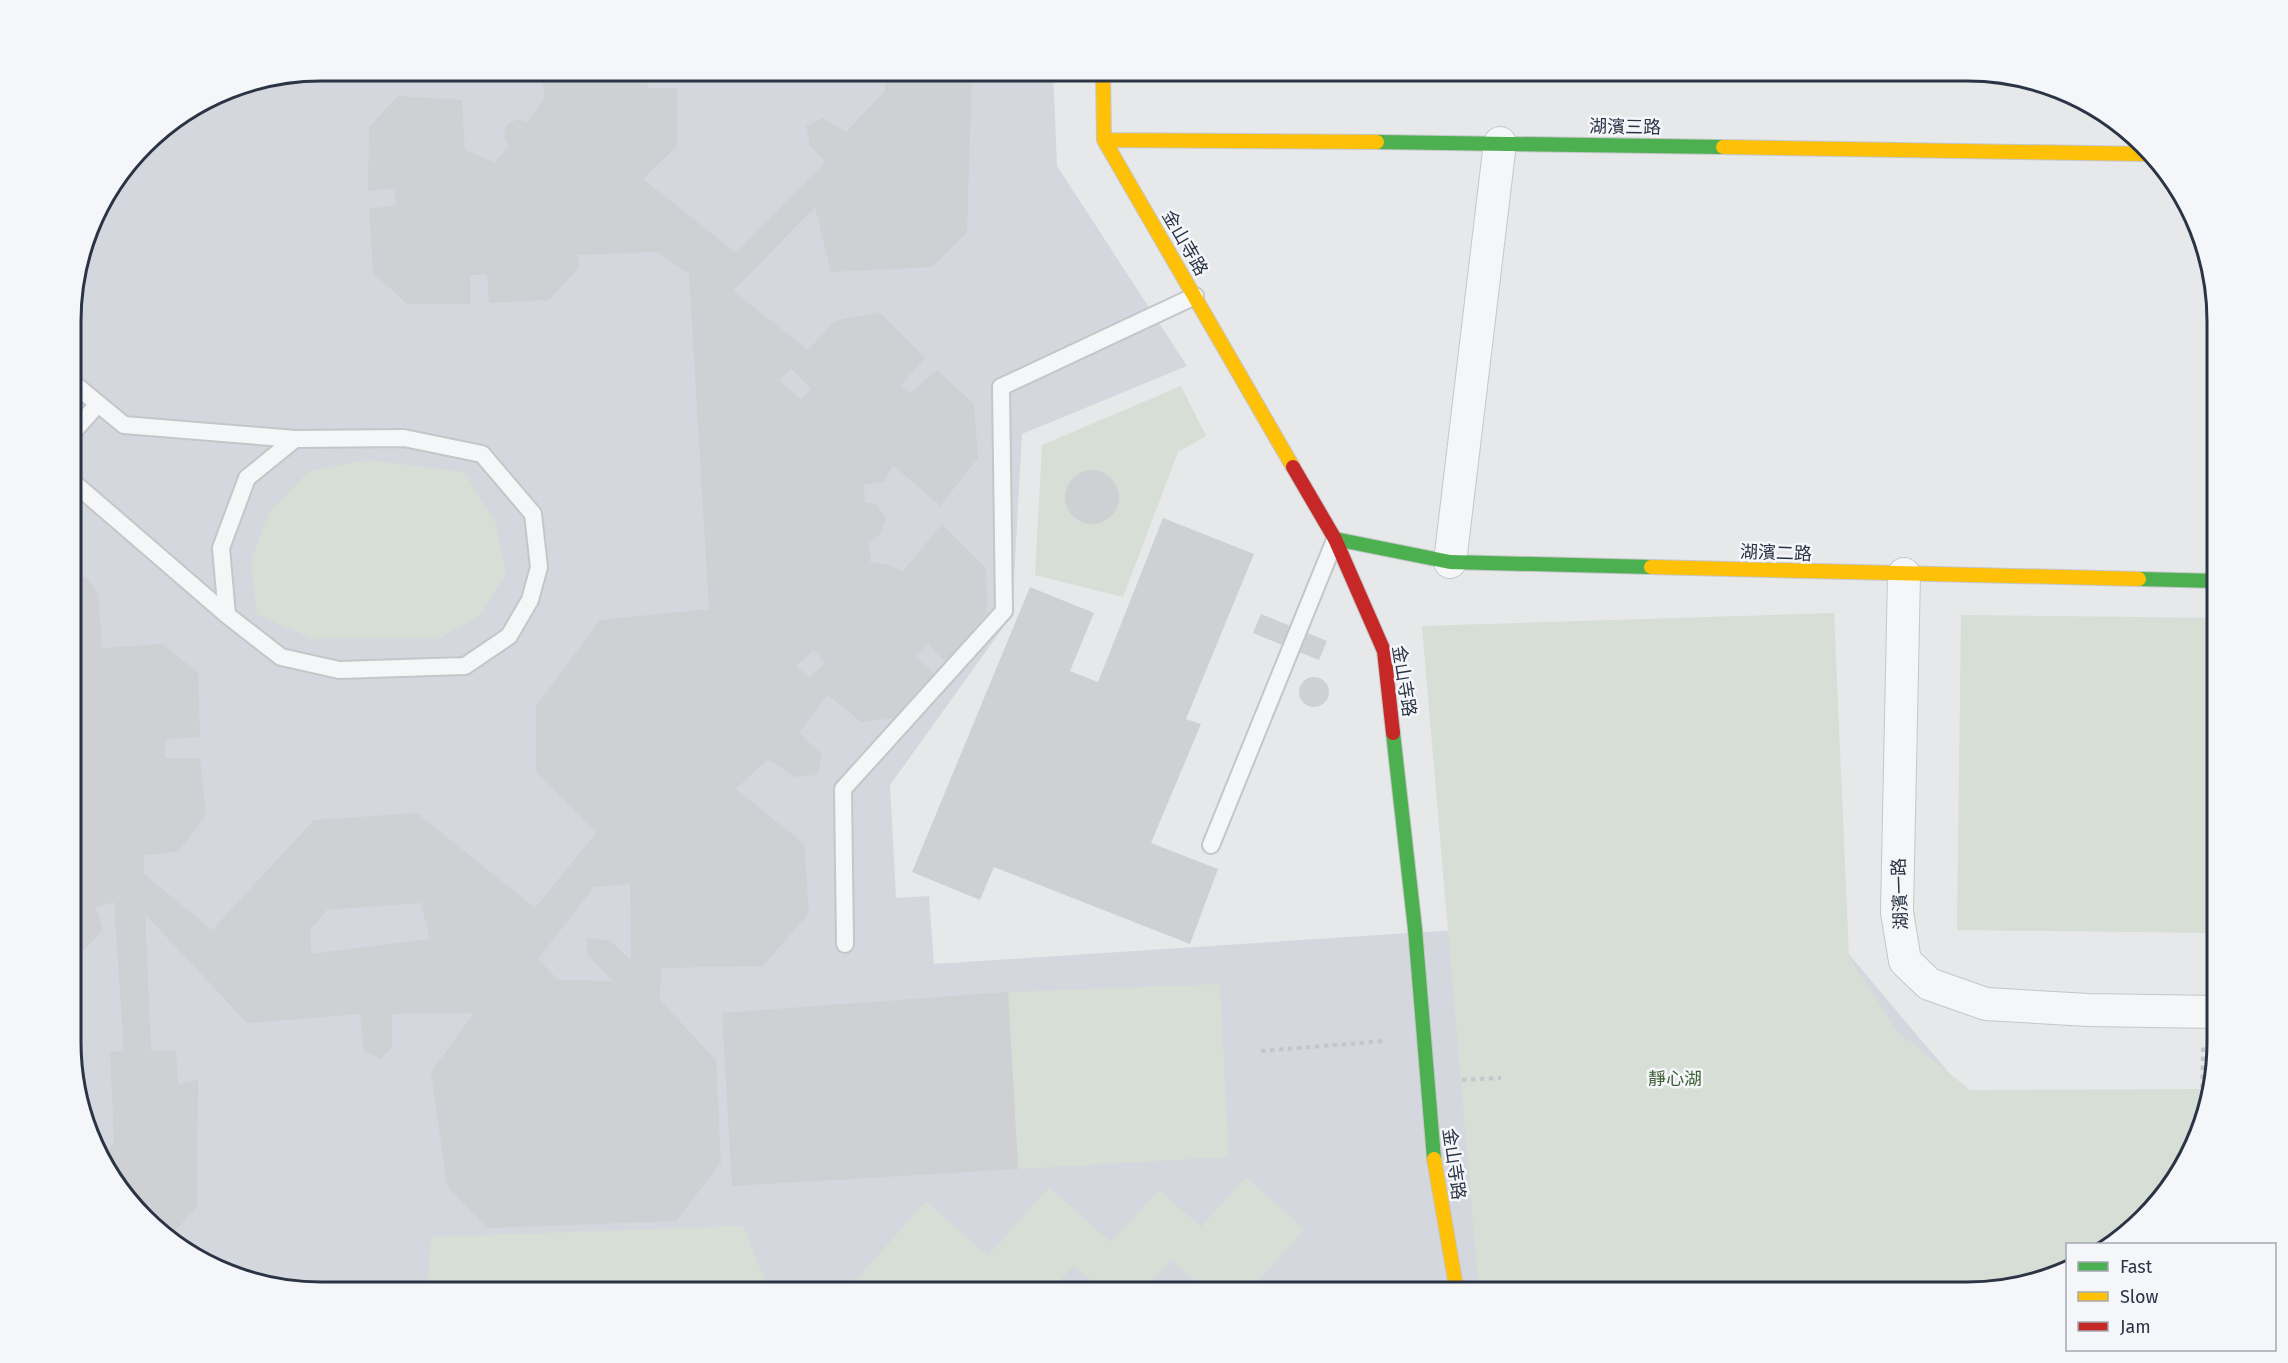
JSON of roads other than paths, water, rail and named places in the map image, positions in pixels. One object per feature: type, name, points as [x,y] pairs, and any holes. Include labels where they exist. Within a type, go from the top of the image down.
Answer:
[{"type":"street","name":"金山寺路","points":[[1104,81],[1104,140],[1335,539],[1384,651],[1415,929],[1432,1150],[1455,1282]]},
{"type":"street","name":"湖濱三路","points":[[1104,140],[1500,143],[2139,154]]},
{"type":"street","points":[[1450,562],[1500,143]]},
{"type":"street","name":"湖濱二路","points":[[1335,539],[1450,562],[2207,581]]},
{"type":"street","name":"湖濱一路","points":[[1904,574],[1897,912],[1905,961],[1929,984],[1986,1004],[2088,1010],[2207,1011]]},
{"type":"lane","points":[[845,944],[843,789],[1004,611],[1000,387],[1194,296]]},
{"type":"lane","points":[[81,390],[124,425],[296,439],[404,438],[482,454],[533,514],[539,567],[530,600],[508,636],[465,666],[339,670],[281,657],[227,615],[81,489]]},
{"type":"lane","points":[[81,423],[98,404]]},
{"type":"lane","points":[[227,615],[221,548],[247,478],[296,439]]},
{"type":"lane","points":[[1211,845],[1335,539]]},
{"type":"park label","name":"靜心湖","points":[[1675,1079]]}]
